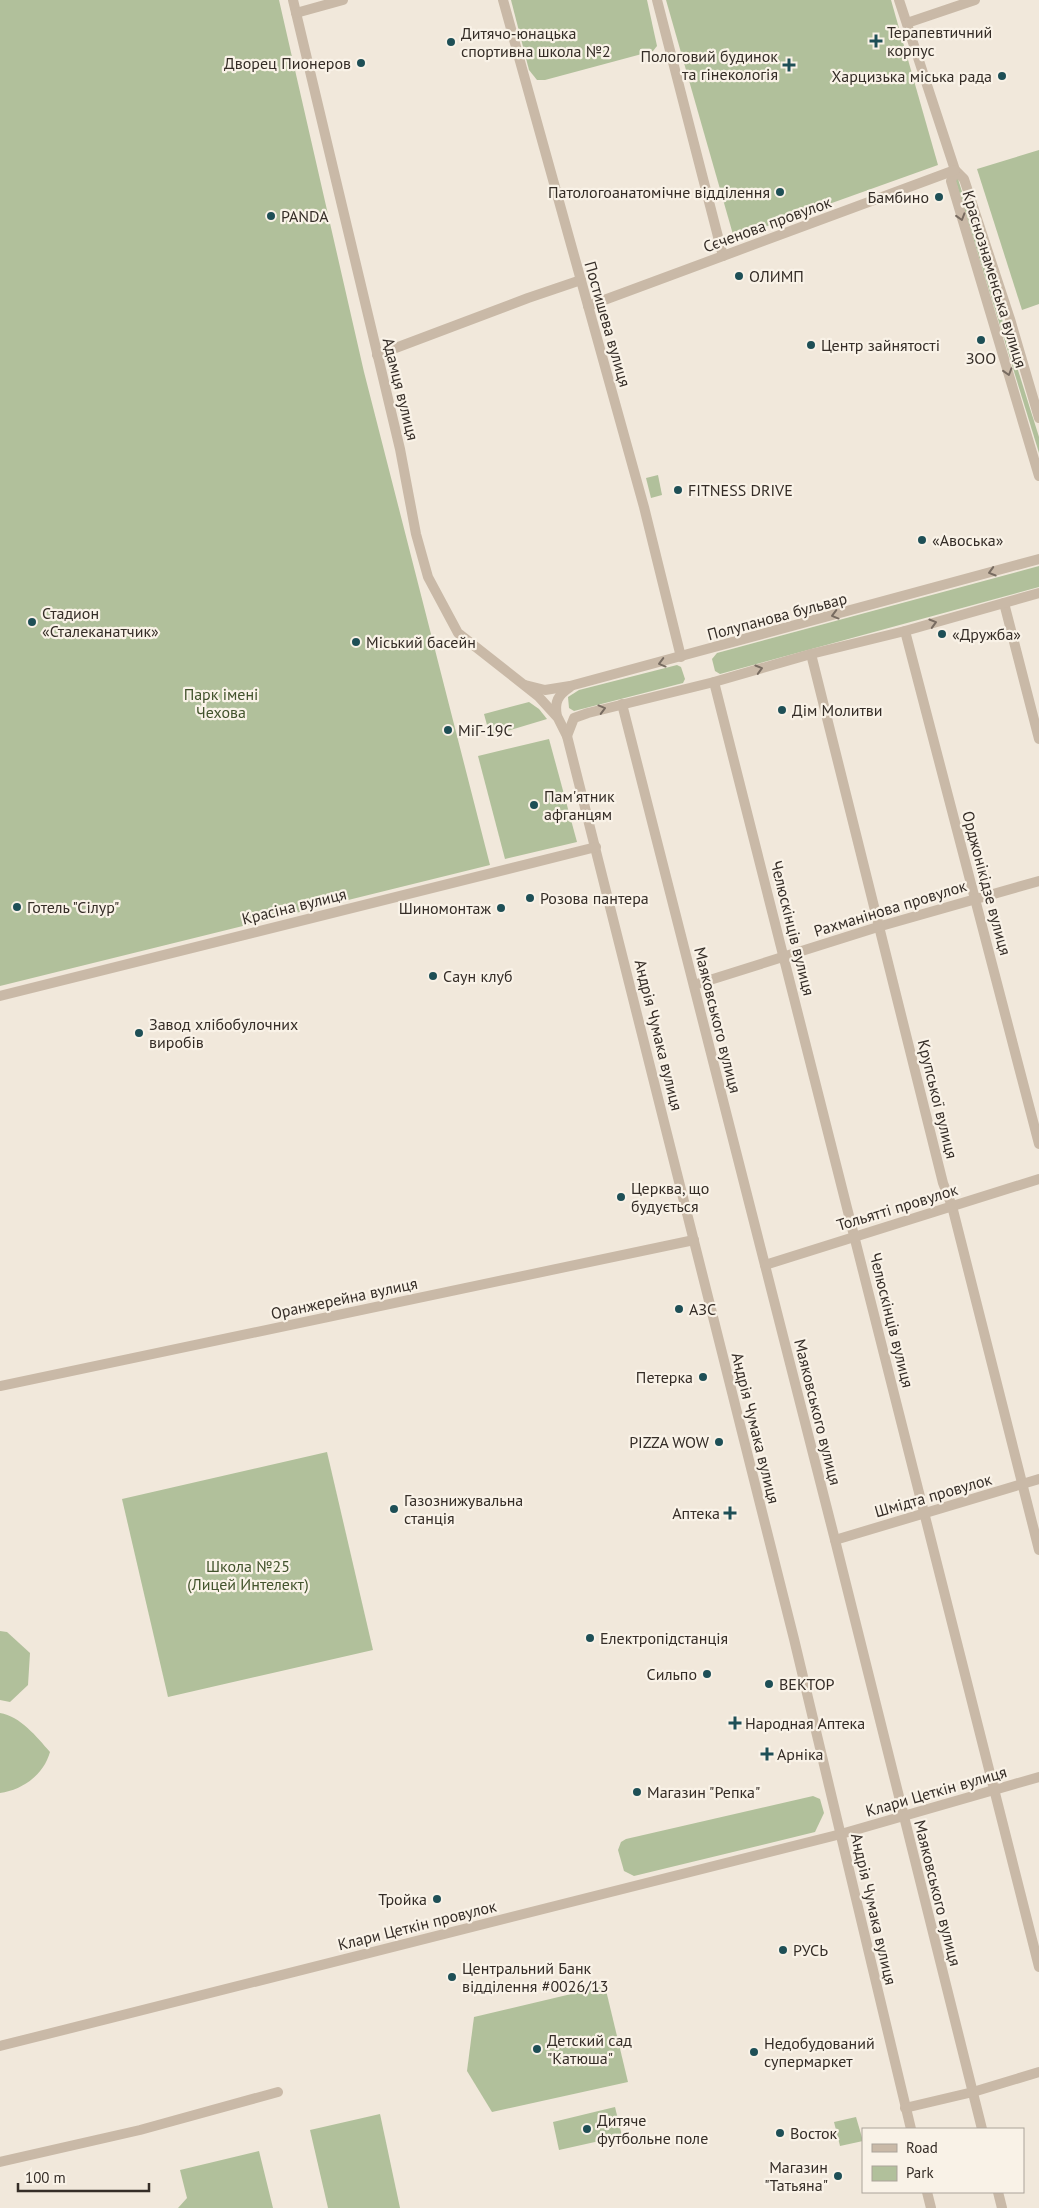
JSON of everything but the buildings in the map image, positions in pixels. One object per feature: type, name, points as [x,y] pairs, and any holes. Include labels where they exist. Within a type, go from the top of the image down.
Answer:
[{"type":"street","name":"Адамця вулиця","points":[[292,0],[428,577],[458,633],[538,696],[558,718],[567,736]]},
{"type":"street","points":[[296,13],[343,0]]},
{"type":"street","name":"Постишева вулиця","points":[[503,0],[644,507],[681,657]]},
{"type":"street","points":[[657,0],[723,256]]},
{"type":"street","points":[[899,0],[956,170]]},
{"type":"street","points":[[907,23],[975,0]]},
{"type":"street","name":"Сєченова провулок","points":[[588,306],[956,170]]},
{"type":"street","name":"Краснознаменська вулиця","points":[[1039,418],[1010,319],[964,179],[956,170],[950,181],[1039,476]]},
{"type":"street","points":[[377,355],[581,280]]},
{"type":"street","name":"Полупанова бульвар","points":[[521,684],[545,690],[570,686],[1039,559]]},
{"type":"street","points":[[567,736],[574,718],[622,704],[714,682],[811,654],[905,631],[1039,593]]},
{"type":"street","points":[[1004,603],[1039,739]]},
{"type":"street","name":"Орджонікідзе вулиця","points":[[905,631],[1039,1144]]},
{"type":"street","name":"Крупської вулиця","points":[[811,654],[881,926],[943,1183],[952,1206],[1039,1550]]},
{"type":"street","name":"Челюскінців вулиця","points":[[714,682],[785,955],[1039,1966]]},
{"type":"street","points":[[558,718],[555,706],[560,693],[570,686]]},
{"type":"street","name":"Маяковського вулиця","points":[[622,704],[835,1540],[982,2128]]},
{"type":"street","name":"Андрія Чумака вулиця","points":[[567,736],[694,1240],[911,2128]]},
{"type":"street","name":"Красіна вулиця","points":[[0,996],[596,847]]},
{"type":"street","name":"Рахманінова провулок","points":[[694,985],[881,926],[1039,882]]},
{"type":"street","name":"Тольятті провулок","points":[[765,1265],[1039,1179]]},
{"type":"street","name":"Оранжерейна вулиця","points":[[0,1386],[694,1240]]},
{"type":"street","name":"Шмідта провулок","points":[[835,1540],[1039,1479]]},
{"type":"street","name":"Клари Цеткін вулиця","points":[[840,1834],[903,1818],[1039,1777]]},
{"type":"street","name":"Клари Цеткін провулок","points":[[0,2046],[840,1834]]},
{"type":"street","points":[[905,2108],[973,2092],[1039,2072]]},
{"type":"street","points":[[0,2162],[140,2130],[278,2092]]},
{"type":"street","points":[[926,2193],[930,2208]]},
{"type":"street","points":[[998,2193],[1002,2208]]},
{"type":"green space","name":"Парк імені Чехова","points":[[0,0],[279,0],[364,372],[490,865],[0,986]]},
{"type":"green space","points":[[511,0],[647,0],[657,46],[653,51],[545,80],[537,80],[529,70]]},
{"type":"green space","points":[[666,0],[891,0],[938,165],[734,238]]},
{"type":"green space","points":[[1039,150],[1039,304],[1022,310],[977,169]]},
{"type":"green space","points":[[955,179],[958,179],[1039,437],[1039,453]]},
{"type":"green space","points":[[658,475],[662,495],[651,498],[646,478]]},
{"type":"green space","points":[[1039,566],[1039,587],[720,674],[715,671],[712,659],[717,653]]},
{"type":"green space","points":[[677,665],[681,667],[685,679],[683,683],[574,711],[569,708],[568,697],[579,690]]},
{"type":"green space","points":[[529,702],[539,709],[547,719],[490,736],[484,714]]},
{"type":"green space","points":[[549,739],[577,842],[505,859],[478,756]]},
{"type":"green space","name":"Школа №25 (Лицей Интелект)","points":[[327,1452],[373,1650],[168,1697],[122,1499]]},
{"type":"green space","points":[[0,1631],[7,1632],[30,1653],[28,1685],[10,1702],[0,1700]]},
{"type":"green space","points":[[0,1713],[14,1718],[21,1723],[50,1752],[43,1767],[31,1780],[17,1788],[0,1793]]},
{"type":"green space","points":[[813,1796],[820,1799],[824,1813],[815,1832],[634,1876],[624,1871],[618,1850],[621,1842],[626,1839]]},
{"type":"green space","points":[[605,1986],[628,2082],[492,2112],[467,2071],[474,2017]]},
{"type":"green space","name":"Дитяче футбольне поле","points":[[615,2107],[622,2136],[559,2150],[553,2122]]},
{"type":"green space","points":[[380,2114],[400,2208],[328,2208],[310,2130]]},
{"type":"green space","points":[[856,2117],[862,2141],[840,2146],[834,2122]]},
{"type":"green space","points":[[259,2151],[273,2208],[178,2208],[187,2198],[180,2170]]},
{"type":"place","name":"Терапевтичний корпус","points":[[876,41]]},
{"type":"place","name":"Дитячо-юнацька спортивна школа №2","points":[[451,42]]},
{"type":"place","name":"Дворец Пионеров","points":[[361,63]]},
{"type":"place","name":"Пологовий будинок та гінекологія","points":[[789,65]]},
{"type":"place","name":"Харцизька міська рада","points":[[1002,76]]},
{"type":"place","name":"Патологоанатомічне відділення","points":[[780,192]]},
{"type":"place","name":"Бамбино","points":[[939,197]]},
{"type":"place","name":"PANDA","points":[[271,216]]},
{"type":"place","name":"ОЛИМП","points":[[739,276]]},
{"type":"place","name":"ЗОО","points":[[981,340]]},
{"type":"place","name":"Центр зайнятості","points":[[811,345]]},
{"type":"place","name":"FITNESS DRIVE","points":[[678,490]]},
{"type":"place","name":"«Авоська»","points":[[922,540]]},
{"type":"place","name":"Стадион «Сталеканатчик»","points":[[32,622]]},
{"type":"place","name":"«Дружба»","points":[[942,634]]},
{"type":"place","name":"Міський басейн","points":[[356,642]]},
{"type":"place","name":"Дім Молитви","points":[[782,710]]},
{"type":"place","name":"МіГ-19С","points":[[448,730]]},
{"type":"place","name":"Пам'ятник афганцям","points":[[534,805]]},
{"type":"place","name":"Розова пантера","points":[[530,898]]},
{"type":"place","name":"Готель \"Сілур\"","points":[[17,907]]},
{"type":"place","name":"Шиномонтаж","points":[[501,908]]},
{"type":"place","name":"Саун клуб","points":[[433,976]]},
{"type":"place","name":"Завод хлібобулочних виробів","points":[[139,1033]]},
{"type":"place","name":"Церква, що будується","points":[[621,1197]]},
{"type":"place","name":"АЗС","points":[[679,1309]]},
{"type":"place","name":"Петерка","points":[[703,1377]]},
{"type":"place","name":"PIZZA WOW","points":[[719,1442]]},
{"type":"place","name":"Газознижувальна станція","points":[[394,1509]]},
{"type":"place","name":"Аптека","points":[[730,1513]]},
{"type":"place","name":"Електропідстанція","points":[[590,1638]]},
{"type":"place","name":"Сильпо","points":[[707,1674]]},
{"type":"place","name":"ВЕКТОР","points":[[769,1684]]},
{"type":"place","name":"Народная Аптека","points":[[735,1723]]},
{"type":"place","name":"Арніка","points":[[767,1754]]},
{"type":"place","name":"Магазин \"Репка\"","points":[[637,1792]]},
{"type":"place","name":"Тройка","points":[[437,1899]]},
{"type":"place","name":"РУСЬ","points":[[783,1950]]},
{"type":"place","name":"Центральний Банк відділення #0026/13","points":[[452,1977]]},
{"type":"place","name":"Детский сад \"Катюша\"","points":[[537,2049]]},
{"type":"place","name":"Недобудований супермаркет","points":[[754,2052]]},
{"type":"place","name":"Дитяче футбольне поле","points":[[587,2129]]},
{"type":"place","name":"Восток","points":[[780,2133]]},
{"type":"place","name":"Магазин \"Татьяна\"","points":[[838,2176]]}]
